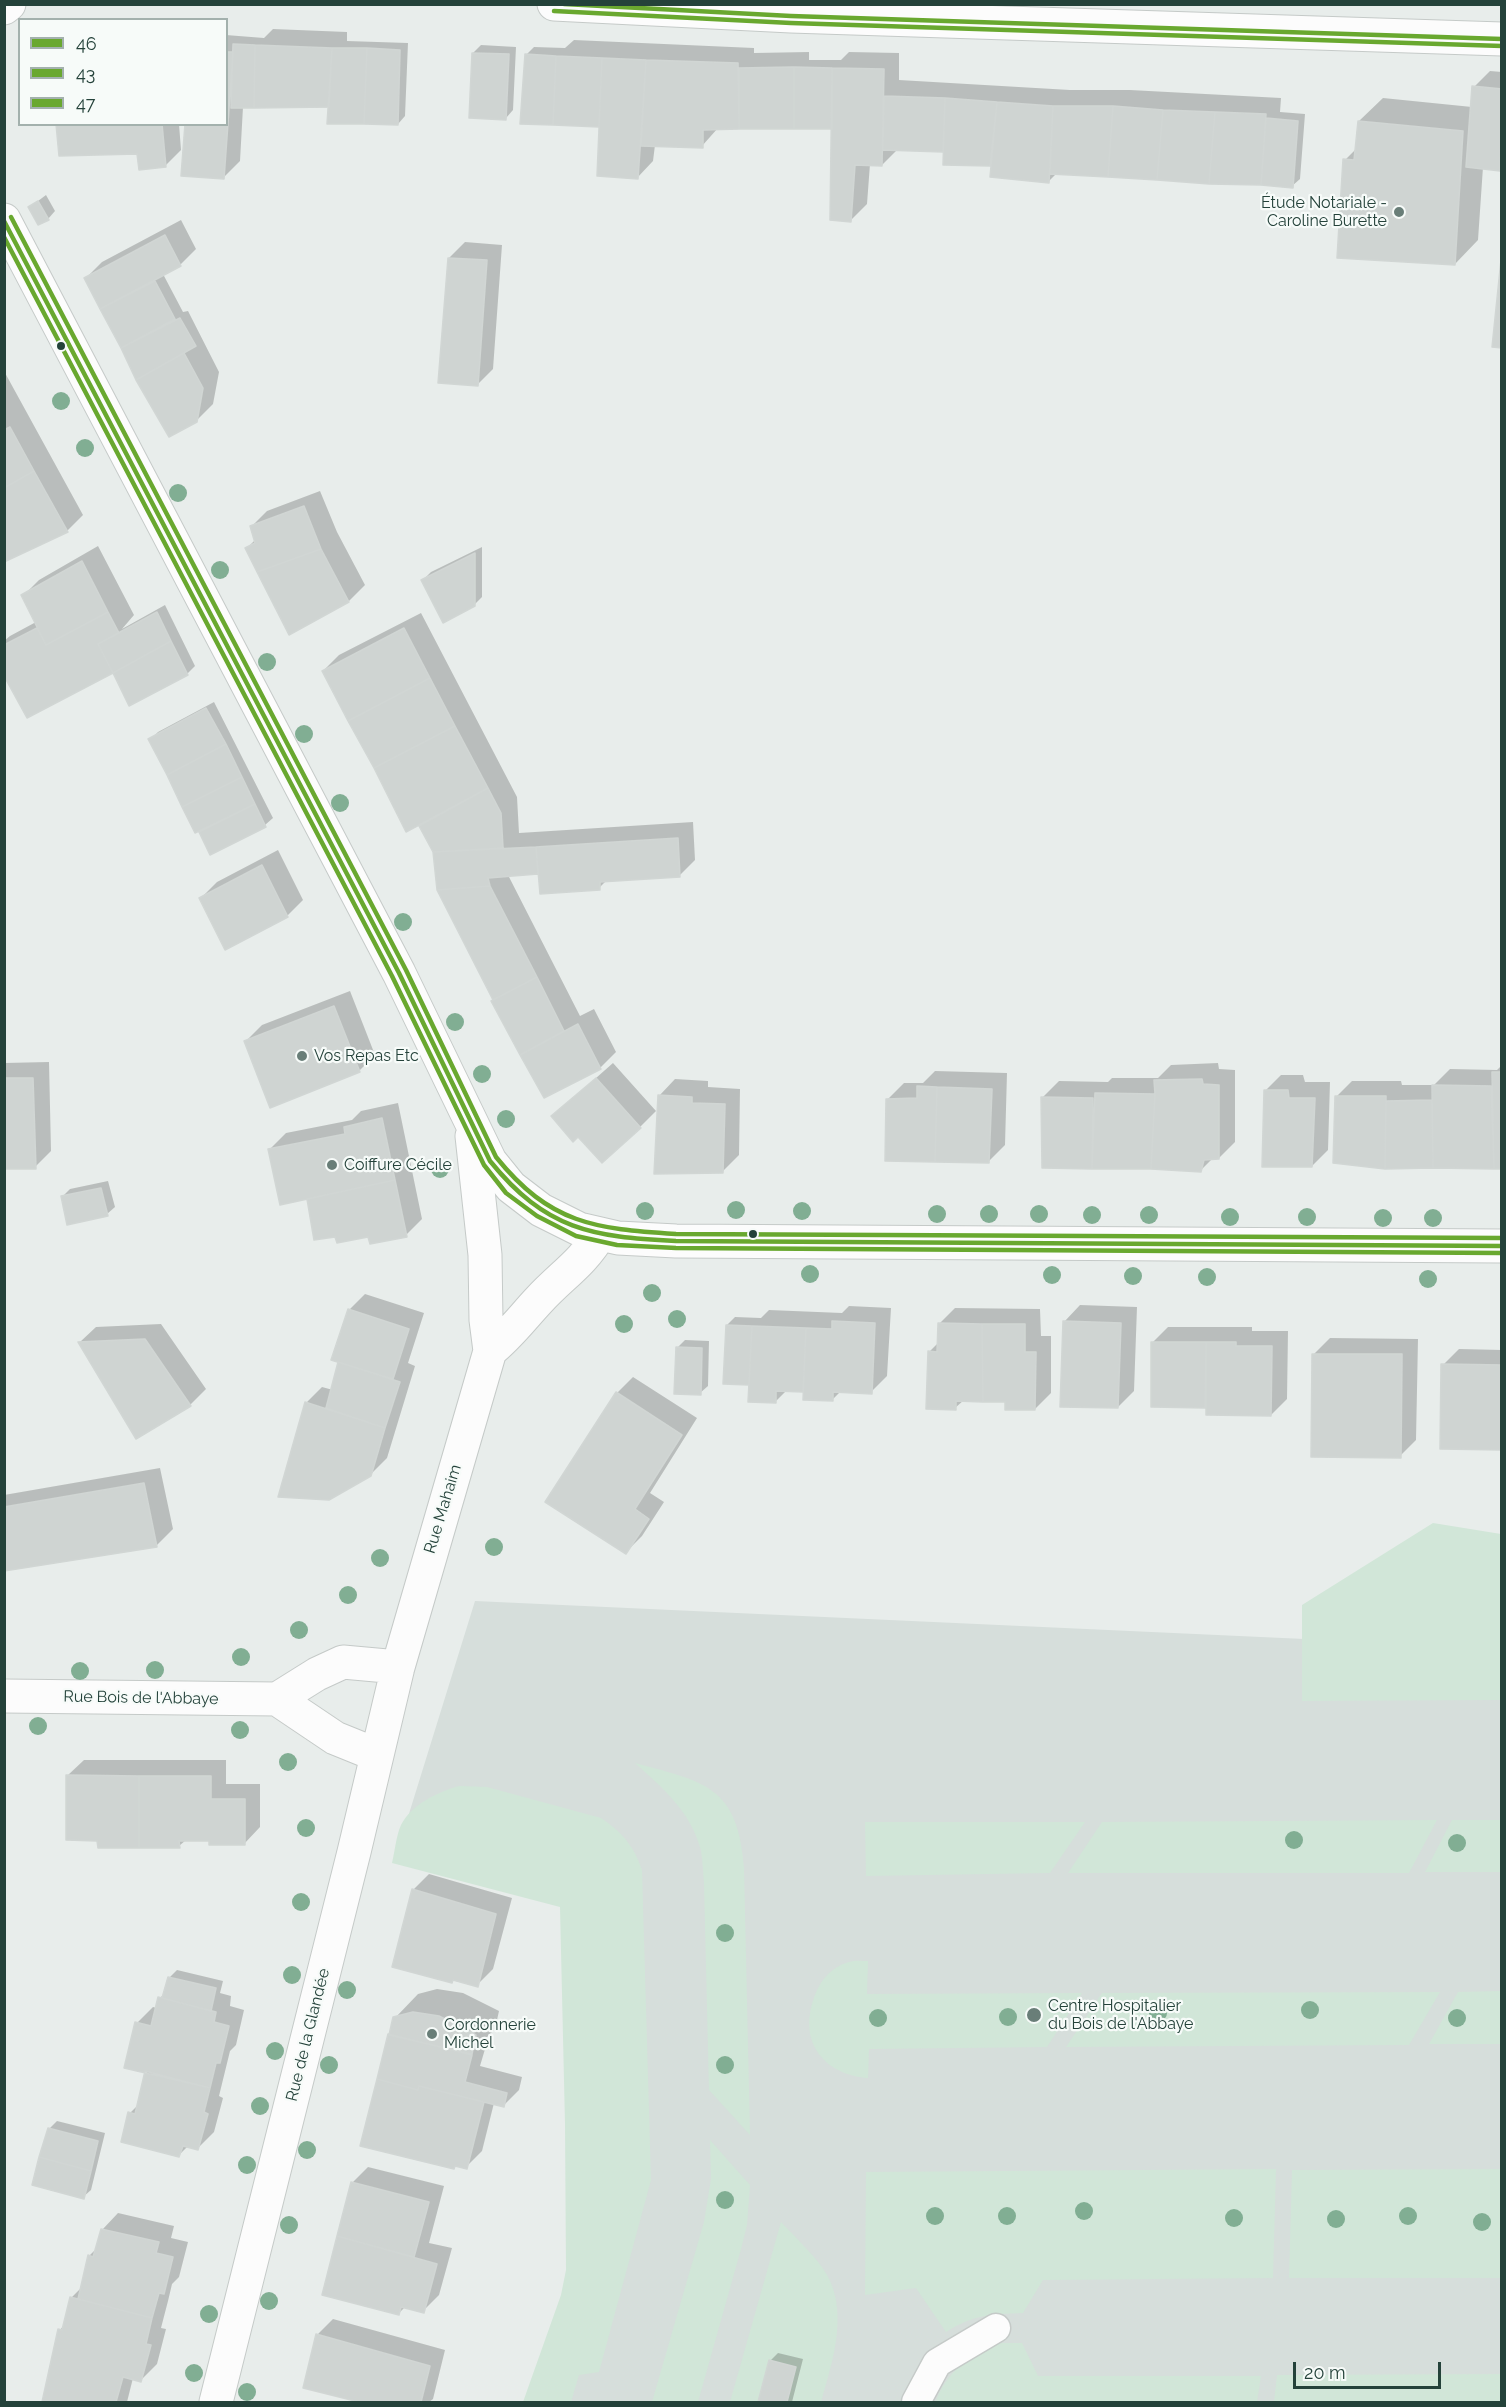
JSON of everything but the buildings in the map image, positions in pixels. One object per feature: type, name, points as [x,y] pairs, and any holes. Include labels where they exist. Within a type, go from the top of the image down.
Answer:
[{"type":"street","points":[[4,8],[9,4]]},
{"type":"street","points":[[554,4],[716,8],[1502,39]]},
{"type":"street","name":"Rue Mahaim","points":[[4,220],[399,973],[490,1161],[511,1187],[541,1209],[579,1229],[600,1234],[618,1238],[676,1241],[1502,1246]]},
{"type":"street","name":"Rue Mahaim","points":[[398,1667],[490,1351],[486,1320],[485,1255],[471,1124]]},
{"type":"street","points":[[490,1351],[504,1340],[540,1298],[576,1267],[590,1251],[600,1234]]},
{"type":"street","points":[[377,1755],[335,1738],[277,1699],[317,1674],[343,1662],[398,1667]]},
{"type":"street","name":"Rue de la Glandée","points":[[216,2403],[398,1667]]},
{"type":"street","name":"Rue Bois de l'Abbaye","points":[[4,1696],[277,1699]]},
{"type":"lane","points":[[916,2403],[937,2363],[996,2328]]},
{"type":"shaded area","name":"Centre Hospitalier du Bois de l'Abbaye","points":[[475,1601],[1501,1648],[1501,2402],[529,2402],[571,2270],[563,1906],[394,1862]]},
{"type":"green space","points":[[1433,1523],[1501,1534],[1501,1700],[1302,1701],[1302,1605]]},
{"type":"green space","points":[[635,1763],[699,1783],[714,1792],[725,1804],[734,1820],[744,1868],[750,2135],[709,2090],[704,1884],[701,1851],[697,1837],[675,1802]]},
{"type":"green space","points":[[459,1786],[487,1787],[601,1818],[626,1840],[642,1870],[651,2180],[599,2372],[579,2375],[571,2402],[523,2402],[561,2295],[566,2270],[560,1907],[392,1863],[401,1825],[412,1811],[426,1800]]},
{"type":"green space","points":[[1437,1820],[1409,1873],[1068,1873],[1102,1822]]},
{"type":"green space","points":[[1452,1820],[1501,1820],[1501,1872],[1425,1872]]},
{"type":"green space","points":[[865,1822],[1085,1822],[1050,1873],[866,1876]]},
{"type":"green space","points":[[868,1961],[867,1994],[1082,1993],[1047,2047],[869,2049],[868,2078],[853,2076],[839,2071],[819,2054],[813,2043],[810,2016],[818,1988],[830,1972],[849,1962]]},
{"type":"green space","points":[[1501,1991],[1501,2044],[1429,2044],[1458,1992]]},
{"type":"green space","points":[[1440,1992],[1409,2045],[1066,2047],[1102,1993]]},
{"type":"green space","points":[[710,2140],[750,2185],[747,2225],[698,2402],[652,2402],[704,2222],[711,2179]]},
{"type":"green space","points":[[1276,2169],[1273,2278],[1043,2280],[1023,2313],[983,2316],[946,2332],[916,2288],[865,2295],[866,2172]]},
{"type":"green space","points":[[1501,2169],[1501,2278],[1289,2278],[1292,2170]]},
{"type":"green space","points":[[781,2222],[822,2267],[831,2283],[836,2299],[837,2334],[826,2386],[821,2402],[730,2402]]},
{"type":"green space","points":[[1002,2343],[1022,2343],[1038,2376],[1261,2376],[1257,2402],[936,2402],[945,2382],[962,2364],[981,2350]]},
{"type":"green space","points":[[1501,2374],[1501,2402],[1274,2402],[1277,2375]]},
{"type":"transit line","name":"46","points":[[564,4],[791,16],[1502,39]]},
{"type":"transit line","name":"43","points":[[554,11],[791,23],[1502,46]]},
{"type":"transit line","name":"47","points":[[11,217],[406,970],[496,1157],[536,1197],[576,1219],[598,1225],[676,1234],[1502,1238]]},
{"type":"transit line","name":"46","points":[[4,221],[399,973],[490,1161],[511,1184],[551,1216],[572,1225],[619,1237],[676,1241],[1502,1246]]},
{"type":"transit line","name":"43","points":[[4,237],[392,976],[484,1165],[506,1193],[537,1216],[576,1236],[617,1245],[676,1248],[1502,1253]]},
{"type":"place","name":"Étude Notariale - Caroline Burette","points":[[1399,212]]},
{"type":"place","name":"Vos Repas Etc","points":[[302,1056]]},
{"type":"place","name":"Coiffure Cécile","points":[[332,1165]]},
{"type":"place","name":"Centre Hospitalier du Bois de l'Abbaye","points":[[1034,2015]]},
{"type":"place","name":"Cordonnerie Michel","points":[[432,2034]]}]
